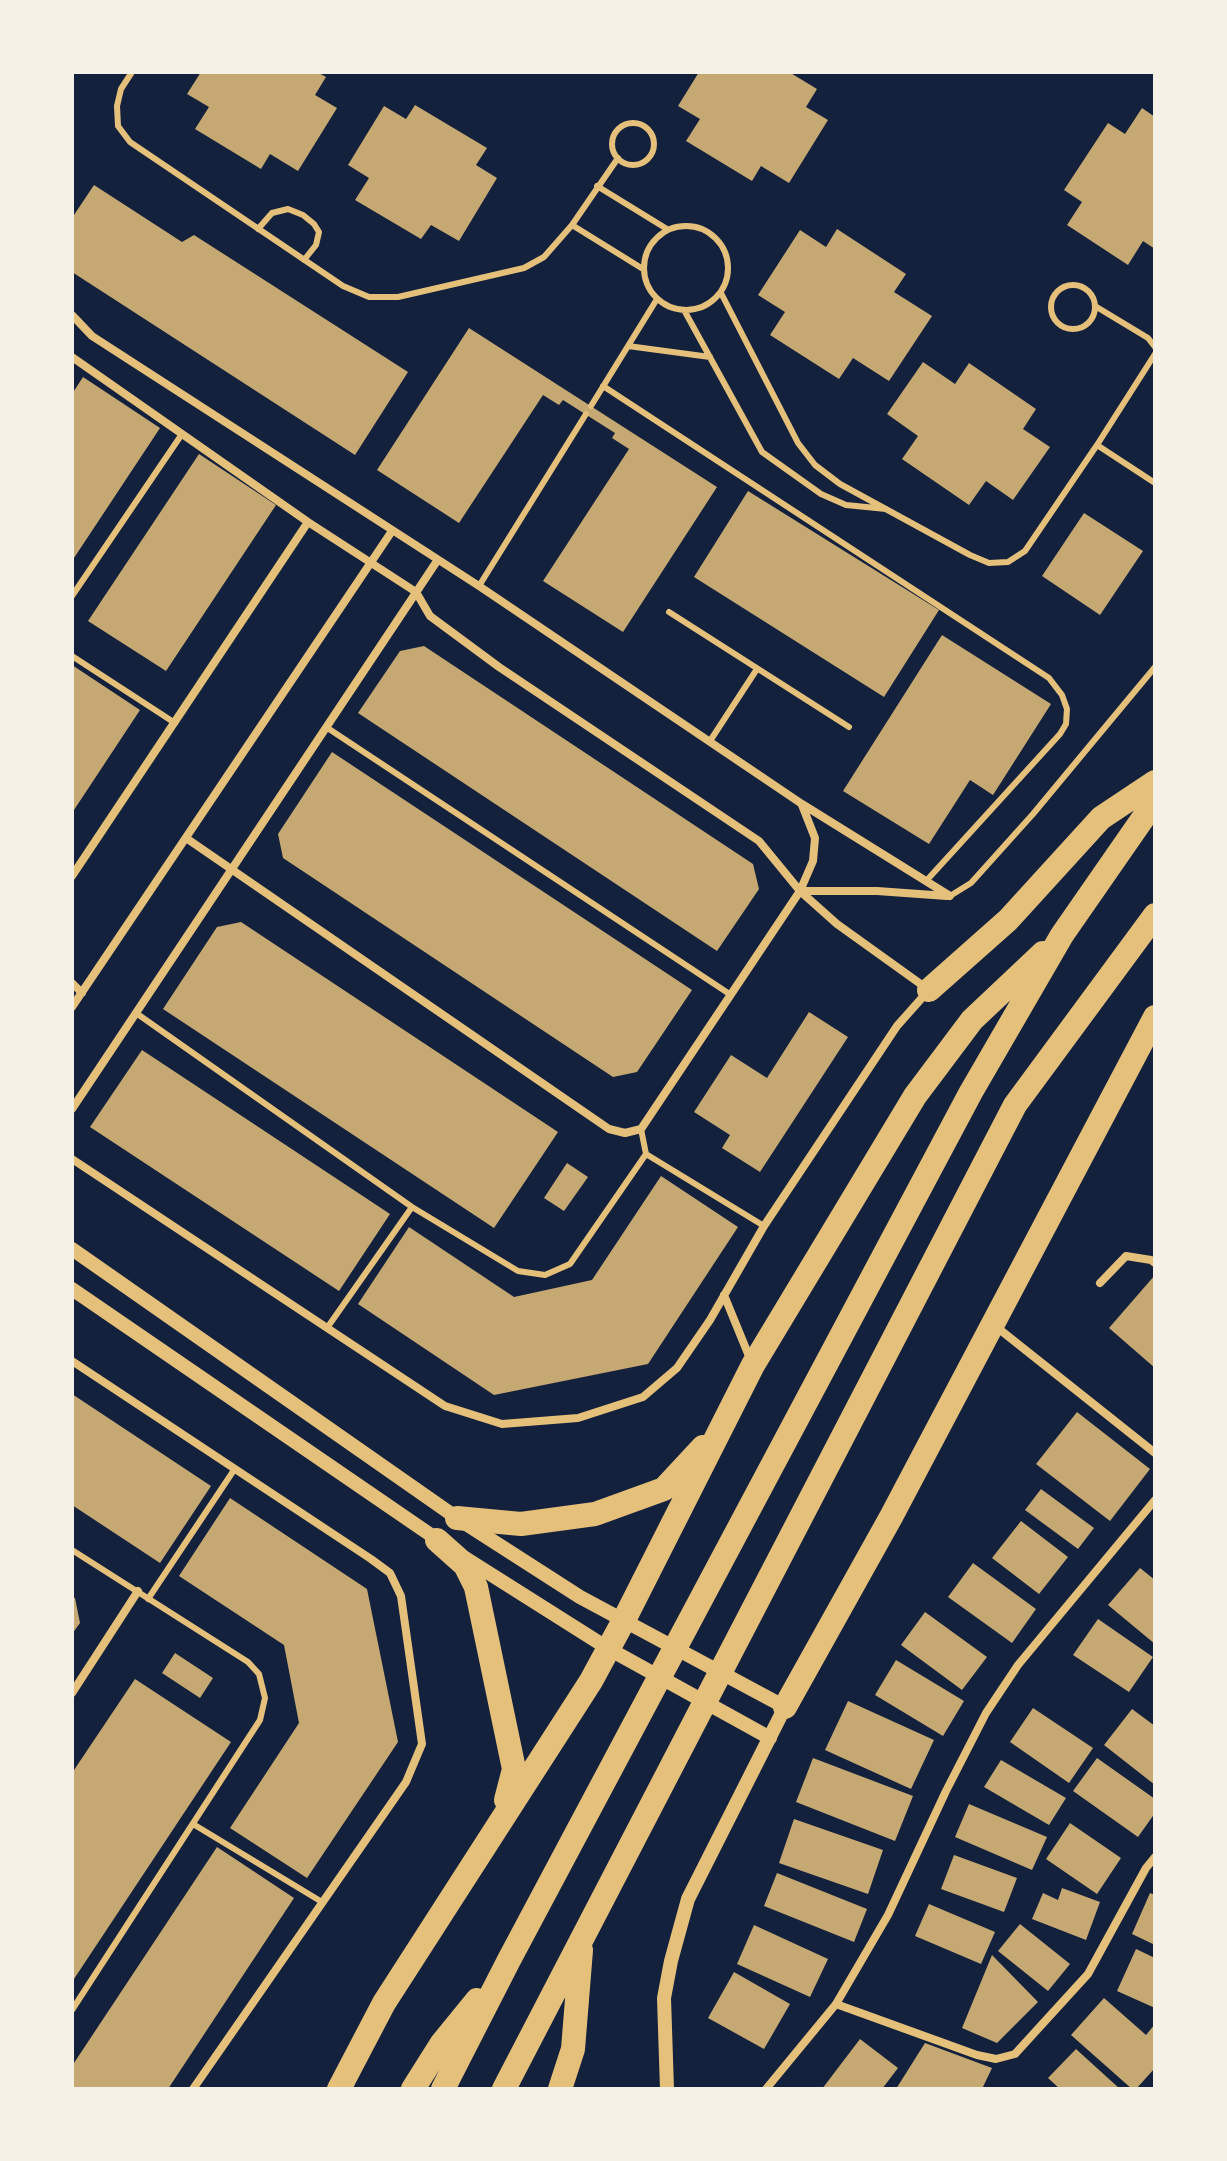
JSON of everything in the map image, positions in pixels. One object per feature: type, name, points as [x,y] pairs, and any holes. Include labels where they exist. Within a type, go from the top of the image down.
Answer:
[{"type":"highway","points":[[929,990],[1008,920],[1101,818],[1155,782]]},
{"type":"highway","points":[[443,2089],[971,1092],[1062,935],[1155,801]]},
{"type":"highway","points":[[504,2089],[1015,1105],[1155,915]]},
{"type":"highway","points":[[339,2089],[384,2003],[609,1649],[753,1365],[915,1096],[972,1020],[1062,935]]},
{"type":"highway","points":[[785,1707],[891,1517],[1155,1017]]},
{"type":"highway","points":[[457,1518],[521,1524],[595,1514],[664,1489],[722,1427]]},
{"type":"highway","points":[[437,1540],[465,1565],[476,1587],[514,1769],[510,1789],[492,1836]]},
{"type":"highway","points":[[560,2089],[573,2049],[582,1939]]},
{"type":"highway","points":[[413,2089],[442,2043],[509,1960]]},
{"type":"street","points":[[72,315],[92,336],[479,586],[802,804],[950,896]]},
{"type":"street","points":[[72,357],[308,522],[416,592],[430,616],[499,667],[759,841],[800,891],[837,924],[929,990],[897,1026],[764,1226],[677,1368],[643,1397],[578,1418],[502,1424],[445,1406],[72,1159]]},
{"type":"street","points":[[72,876],[308,522]]},
{"type":"street","points":[[72,1007],[392,531]]},
{"type":"street","points":[[72,1109],[437,561]]},
{"type":"street","points":[[186,838],[609,1129],[625,1133],[641,1129],[800,891],[813,861],[815,838],[802,804]]},
{"type":"street","points":[[800,891],[877,891],[950,896]]},
{"type":"street","points":[[72,983],[82,993]]},
{"type":"street","points":[[72,1249],[457,1518],[580,1597],[785,1707],[685,1911],[664,1998],[667,2089]]},
{"type":"street","points":[[1100,1283],[1126,1256],[1155,1263]]},
{"type":"street","points":[[72,1289],[437,1540],[609,1649],[770,1738]]},
{"type":"street","points":[[724,1295],[753,1365]]},
{"type":"street","points":[[994,1324],[1155,1453]]},
{"type":"street","points":[[72,1361],[371,1559],[390,1573],[401,1596],[422,1744],[406,1782],[193,2089]]},
{"type":"street","points":[[766,2089],[836,2004],[888,1915],[986,1713],[1018,1665],[1155,1500]]},
{"type":"street","points":[[72,1693],[138,1591]]},
{"type":"street","points":[[836,2004],[977,2055],[996,2059],[1015,2054],[1088,1974],[1155,1857]]},
{"type":"lane","points":[[132,72],[121,89],[117,106],[118,126],[130,142],[343,286],[369,297],[398,297],[524,268],[544,257],[572,225],[618,158]]},
{"type":"lane","points":[[634,122],[649,129],[655,144],[648,159],[633,165],[618,158],[612,143],[619,128],[634,122]]},
{"type":"lane","points":[[597,186],[667,229]]},
{"type":"lane","points":[[258,229],[272,213],[288,209],[303,215],[319,232],[316,245],[304,260]]},
{"type":"lane","points":[[572,225],[643,269]]},
{"type":"lane","points":[[681,225],[708,231],[719,241],[729,266],[721,293],[698,309],[684,310],[669,307],[657,299],[645,280],[643,269],[646,253],[654,239],[667,229],[681,225]]},
{"type":"lane","points":[[1095,306],[1089,322],[1074,329],[1058,323],[1050,308],[1056,292],[1071,285],[1087,291],[1095,306],[1148,338],[1155,347]]},
{"type":"lane","points":[[721,293],[798,443],[815,465],[840,484],[989,563],[1008,562],[1025,551],[1155,354]]},
{"type":"lane","points":[[591,406],[657,299]]},
{"type":"lane","points":[[684,310],[762,452],[821,494],[846,505],[890,509]]},
{"type":"lane","points":[[628,346],[710,357]]},
{"type":"lane","points":[[603,386],[1049,678],[1062,695],[1067,709],[1066,724],[1060,734],[927,880]]},
{"type":"lane","points":[[479,586],[586,414]]},
{"type":"lane","points":[[72,596],[182,434]]},
{"type":"lane","points":[[1097,445],[1155,483]]},
{"type":"lane","points":[[669,612],[849,727]]},
{"type":"lane","points":[[72,656],[175,723]]},
{"type":"lane","points":[[950,896],[971,883],[1033,814],[1155,667]]},
{"type":"lane","points":[[710,741],[757,669]]},
{"type":"lane","points":[[326,727],[731,995]]},
{"type":"lane","points":[[136,1013],[412,1207],[518,1271],[545,1275],[570,1264],[646,1154],[641,1129]]},
{"type":"lane","points":[[646,1154],[764,1226]]},
{"type":"lane","points":[[327,1328],[412,1207]]},
{"type":"lane","points":[[148,1599],[234,1470]]},
{"type":"lane","points":[[72,1550],[248,1662],[259,1674],[265,1698],[260,1720],[72,2010]]},
{"type":"lane","points":[[193,1824],[322,1902]]},
{"type":"building","points":[[201,72],[317,72],[326,77],[315,95],[337,108],[298,171],[270,154],[261,169],[195,129],[209,107],[187,94]]},
{"type":"building","points":[[699,72],[789,72],[817,89],[806,107],[828,120],[789,183],[761,166],[752,181],[686,141],[700,119],[678,106]]},
{"type":"building","points":[[415,105],[487,148],[476,165],[497,178],[459,241],[431,225],[421,239],[355,200],[369,178],[348,165],[384,106],[406,119]]},
{"type":"building","points":[[1142,108],[1155,117],[1155,249],[1143,241],[1128,265],[1067,225],[1082,202],[1064,190],[1108,123],[1125,134]]},
{"type":"building","points":[[94,185],[182,242],[194,235],[408,372],[355,455],[72,272],[72,218]]},
{"type":"building","points":[[837,229],[906,274],[894,292],[932,316],[889,381],[853,358],[839,379],[770,335],[785,312],[758,295],[800,230],[826,247]]},
{"type":"building","points":[[469,328],[717,487],[623,632],[543,581],[629,449],[612,438],[615,433],[563,400],[559,405],[543,395],[459,523],[377,470]]},
{"type":"building","points":[[923,362],[955,384],[969,363],[1036,409],[1023,429],[1050,447],[1013,500],[986,481],[969,505],[902,459],[918,436],[887,414]]},
{"type":"building","points":[[83,377],[160,428],[72,561],[72,394]]},
{"type":"building","points":[[199,454],[276,505],[166,671],[88,621]]},
{"type":"building","points":[[748,491],[939,610],[884,697],[694,577]]},
{"type":"building","points":[[1084,513],[1143,551],[1100,615],[1042,576]]},
{"type":"building","points":[[942,635],[1051,704],[993,795],[970,780],[929,844],[843,791]]},
{"type":"building","points":[[424,646],[753,864],[759,889],[717,951],[358,713],[400,651]]},
{"type":"building","points":[[72,665],[140,710],[72,813]]},
{"type":"building","points":[[332,752],[692,990],[637,1072],[613,1077],[283,858],[278,834]]},
{"type":"building","points":[[241,922],[558,1132],[494,1228],[163,1009],[217,927]]},
{"type":"building","points":[[809,1012],[848,1037],[760,1172],[722,1148],[730,1135],[694,1112],[731,1055],[767,1078]]},
{"type":"building","points":[[142,1050],[390,1214],[339,1291],[90,1127]]},
{"type":"building","points":[[567,1163],[588,1177],[564,1211],[544,1198]]},
{"type":"building","points":[[661,1176],[738,1227],[648,1364],[494,1395],[358,1304],[409,1227],[514,1297],[592,1280]]},
{"type":"building","points":[[1155,1275],[1155,1368],[1109,1328]]},
{"type":"building","points":[[72,1394],[211,1486],[160,1563],[72,1505]]},
{"type":"building","points":[[1077,1412],[1150,1469],[1110,1521],[1036,1464]]},
{"type":"building","points":[[1041,1489],[1094,1528],[1078,1549],[1025,1510]]},
{"type":"building","points":[[230,1498],[367,1589],[398,1742],[307,1878],[230,1828],[299,1723],[284,1645],[179,1576]]},
{"type":"building","points":[[1021,1521],[1068,1557],[1039,1594],[992,1558]]},
{"type":"building","points":[[973,1563],[1036,1609],[1012,1643],[948,1597]]},
{"type":"building","points":[[1140,1568],[1155,1580],[1155,1644],[1108,1605]]},
{"type":"building","points":[[72,1597],[75,1598],[80,1623],[72,1634]]},
{"type":"building","points":[[925,1612],[987,1657],[962,1690],[901,1645]]},
{"type":"building","points":[[1098,1619],[1153,1657],[1129,1692],[1073,1655]]},
{"type":"building","points":[[175,1653],[213,1678],[200,1698],[162,1673]]},
{"type":"building","points":[[896,1660],[964,1701],[943,1736],[875,1695]]},
{"type":"building","points":[[135,1679],[231,1742],[72,1982],[72,1773]]},
{"type":"building","points":[[848,1701],[934,1740],[911,1789],[825,1750]]},
{"type":"building","points":[[1033,1708],[1093,1748],[1069,1783],[1010,1742]]},
{"type":"building","points":[[1132,1709],[1155,1726],[1155,1785],[1104,1745]]},
{"type":"building","points":[[813,1758],[913,1796],[895,1841],[796,1802]]},
{"type":"building","points":[[1097,1758],[1155,1799],[1155,1813],[1138,1837],[1073,1791]]},
{"type":"building","points":[[1001,1760],[1066,1798],[1049,1825],[984,1787]]},
{"type":"building","points":[[969,1804],[1047,1837],[1032,1870],[955,1837]]},
{"type":"building","points":[[794,1819],[883,1850],[868,1894],[779,1863]]},
{"type":"building","points":[[1070,1823],[1121,1858],[1097,1894],[1046,1859]]},
{"type":"building","points":[[217,1847],[294,1898],[168,2089],[72,2089],[72,2066]]},
{"type":"building","points":[[954,1855],[1017,1878],[1004,1912],[941,1889]]},
{"type":"building","points":[[777,1873],[867,1909],[854,1942],[764,1906]]},
{"type":"building","points":[[1062,1888],[1100,1902],[1086,1940],[1032,1919],[1043,1893],[1058,1900]]},
{"type":"building","points":[[1150,1893],[1155,1895],[1155,1945],[1132,1934]]},
{"type":"building","points":[[929,1904],[995,1932],[981,1964],[915,1936]]},
{"type":"building","points":[[1020,1924],[1070,1964],[1048,1991],[998,1951]]},
{"type":"building","points":[[754,1925],[828,1959],[810,1997],[737,1964]]},
{"type":"building","points":[[1136,1949],[1155,1958],[1155,2008],[1117,1991]]},
{"type":"building","points":[[992,1955],[1038,2002],[997,2043],[962,2028]]},
{"type":"building","points":[[734,1972],[790,2004],[764,2049],[708,2018]]},
{"type":"building","points":[[1104,1998],[1146,2035],[1155,2024],[1155,2068],[1136,2089],[1132,2089],[1071,2035]]},
{"type":"building","points":[[860,2039],[898,2068],[882,2089],[822,2089]]},
{"type":"building","points":[[925,2043],[992,2068],[982,2089],[896,2089]]},
{"type":"building","points":[[1076,2049],[1120,2089],[1060,2089],[1048,2078]]}]
